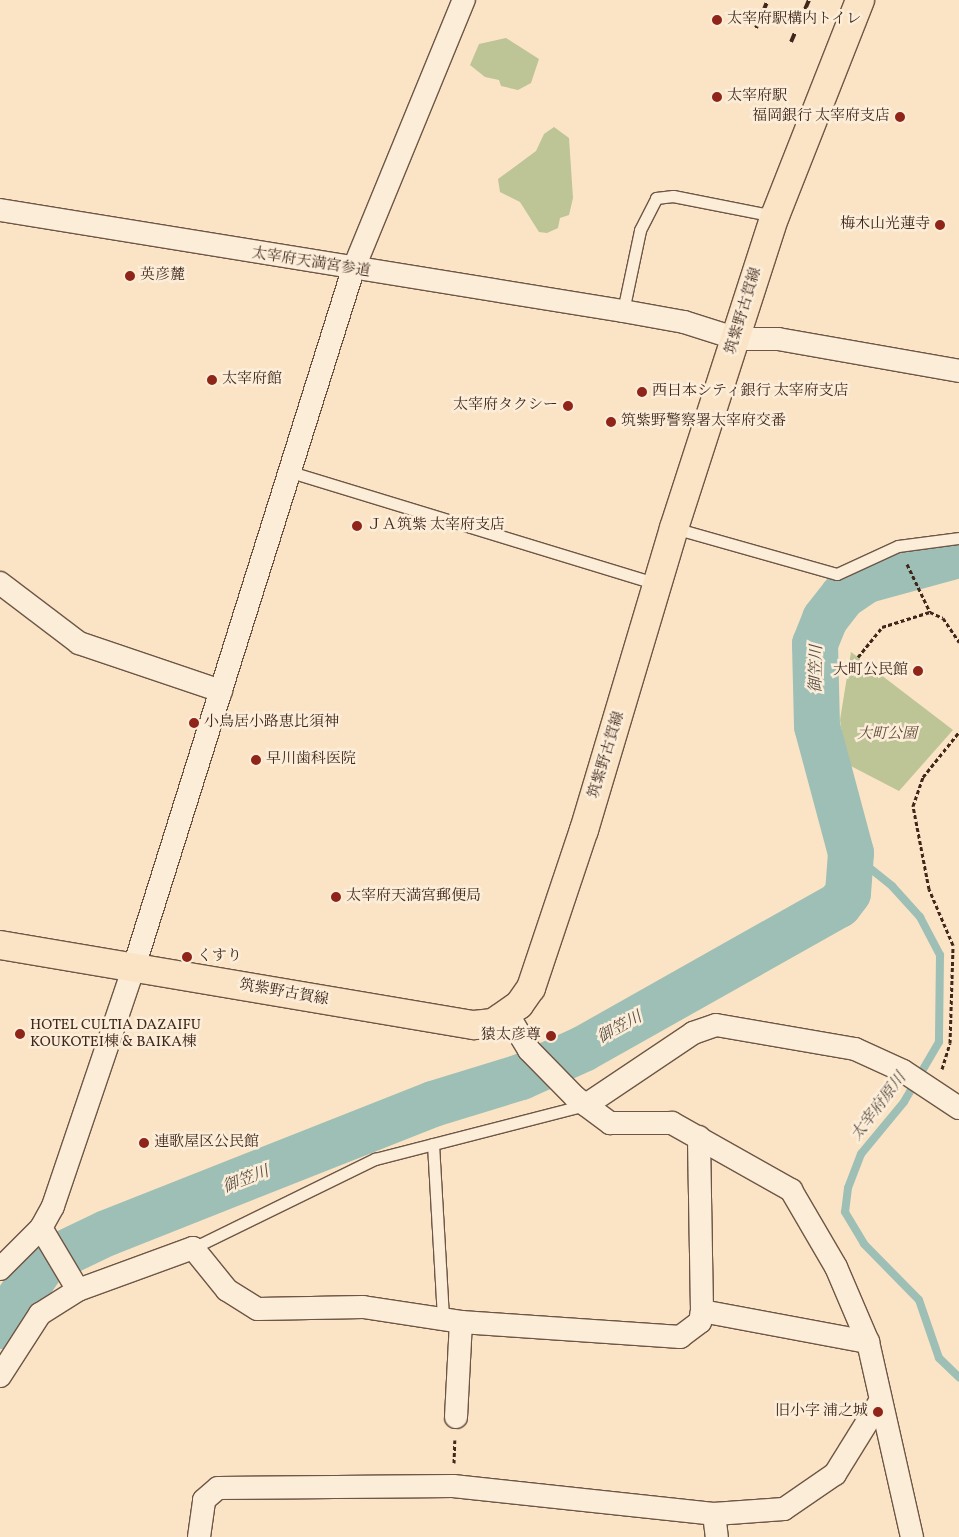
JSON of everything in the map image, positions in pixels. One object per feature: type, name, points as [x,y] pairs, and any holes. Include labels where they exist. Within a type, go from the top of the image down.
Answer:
[{"type":"main road","name":"筑紫野古賀線","points":[[0,945],[474,1025],[508,1015],[531,988],[584,830],[674,528],[738,339],[775,216],[860,0]]},
{"type":"street","points":[[0,1269],[43,1232],[53,1206],[134,967],[353,270],[464,0]]},
{"type":"street","name":"太宰府天満宮参道","points":[[0,210],[353,270],[623,311],[684,322],[738,339],[778,339],[959,370]]},
{"type":"street","points":[[0,584],[79,642],[221,691]]},
{"type":"street","points":[[508,1015],[528,1050],[580,1101],[610,1123],[672,1123],[792,1190],[836,1267],[868,1342],[879,1403],[912,1537]]},
{"type":"street","points":[[580,1101],[693,1033],[716,1025],[831,1042],[903,1071],[959,1108]]},
{"type":"street","points":[[0,1376],[40,1314],[75,1286],[193,1248],[227,1290],[258,1308],[363,1307],[452,1320],[664,1339],[691,1331],[702,1311],[699,1137]]},
{"type":"street","points":[[43,1232],[75,1286]]},
{"type":"street","points":[[702,1311],[868,1342]]},
{"type":"street","points":[[452,1320],[456,1417]]},
{"type":"street","points":[[199,1537],[204,1500],[218,1488],[453,1486],[714,1514],[784,1509],[812,1493],[835,1474],[879,1403]]},
{"type":"street","points":[[714,1514],[717,1537]]},
{"type":"lane","points":[[623,311],[640,230],[656,198],[673,196],[775,216]]},
{"type":"lane","points":[[291,472],[658,584]]},
{"type":"lane","points":[[674,528],[836,574],[898,546],[959,538]]},
{"type":"lane","points":[[193,1248],[375,1159],[580,1101]]},
{"type":"lane","points":[[433,1144],[452,1320]]},
{"type":"path","points":[[902,555],[930,612],[943,618],[959,642]]},
{"type":"path","points":[[858,657],[882,627],[930,612]]},
{"type":"path","points":[[931,1088],[950,1043],[953,945],[930,894],[913,806],[923,777],[959,732]]},
{"type":"path","points":[[453,1486],[456,1417]]},
{"type":"green space","points":[[506,38],[539,59],[531,83],[518,90],[501,86],[499,80],[485,77],[470,65],[479,44]]},
{"type":"green space","points":[[554,127],[569,138],[573,198],[569,215],[560,218],[558,228],[547,233],[539,232],[520,202],[500,192],[498,179],[536,151],[544,134]]},
{"type":"green space","name":"大町公園","points":[[851,652],[953,730],[899,791],[847,764],[840,720]]},
{"type":"waterway","name":"御笠川","points":[[0,1326],[44,1263],[107,1233],[433,1104],[521,1077],[583,1049],[839,905],[848,893],[851,853],[817,726],[815,644],[825,619],[843,596],[867,580],[959,555]]},
{"type":"waterway","name":"太宰府原川","points":[[851,853],[892,886],[920,917],[940,955],[939,1042],[904,1102],[861,1154],[848,1188],[845,1212],[864,1244],[919,1300],[939,1358],[959,1377]]},
{"type":"railway","points":[[756,28],[768,0]]},
{"type":"railway","points":[[791,42],[809,0]]},
{"type":"place","name":"太宰府駅構内トイレ","points":[[717,20]]},
{"type":"place","name":"太宰府駅","points":[[717,97]]},
{"type":"place","name":"福岡銀行 太宰府支店","points":[[900,117]]},
{"type":"place","name":"梅木山光蓮寺","points":[[940,225]]},
{"type":"place","name":"英彦麓","points":[[130,276]]},
{"type":"place","name":"太宰府館","points":[[212,380]]},
{"type":"place","name":"西日本シティ銀行 太宰府支店","points":[[642,392]]},
{"type":"place","name":"太宰府タクシー","points":[[568,406]]},
{"type":"place","name":"筑紫野警察署太宰府交番","points":[[611,422]]},
{"type":"place","name":"ＪＡ筑紫 太宰府支店","points":[[357,526]]},
{"type":"place","name":"大町公民館","points":[[918,671]]},
{"type":"place","name":"小鳥居小路恵比須神","points":[[194,723]]},
{"type":"place","name":"早川歯科医院","points":[[256,760]]},
{"type":"place","name":"太宰府天満宮郵便局","points":[[336,897]]},
{"type":"place","name":"くすり","points":[[187,957]]},
{"type":"place","name":"HOTEL CULTIA DAZAIFU KOUKOTEI棟 & BAIKA棟","points":[[20,1034]]},
{"type":"place","name":"猿太彦尊","points":[[551,1036]]},
{"type":"place","name":"連歌屋区公民館","points":[[144,1143]]},
{"type":"place","name":"旧小字 浦之城","points":[[878,1412]]}]
